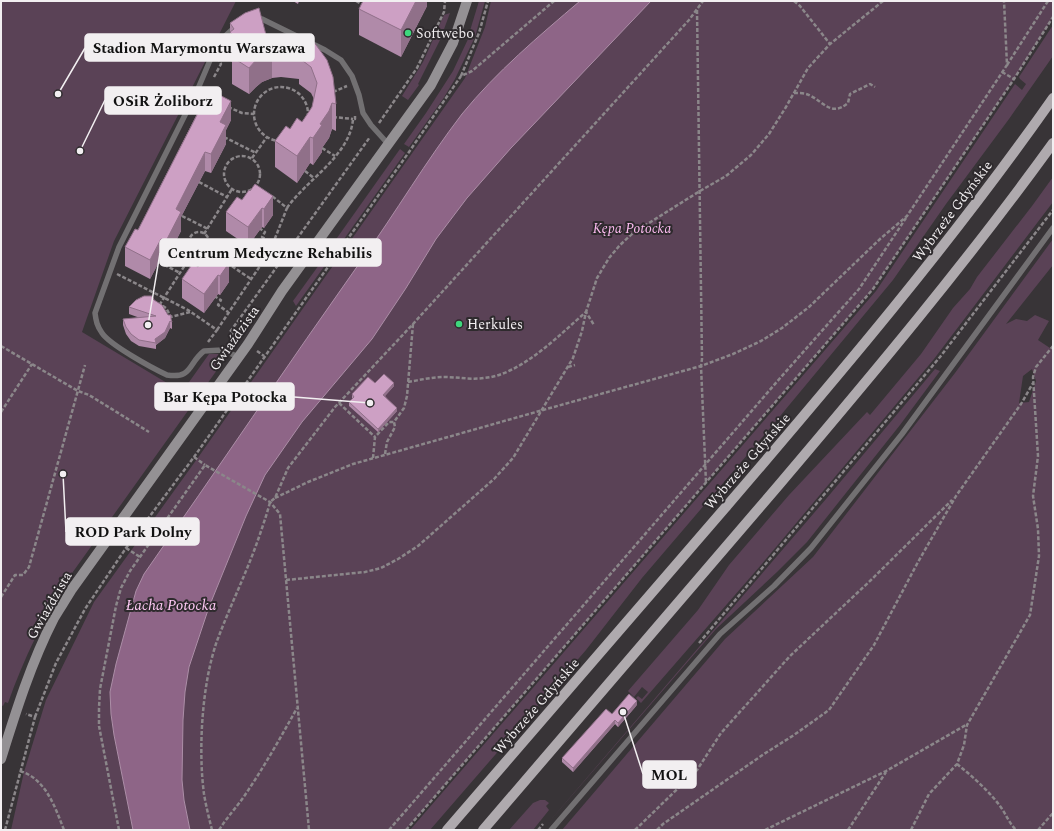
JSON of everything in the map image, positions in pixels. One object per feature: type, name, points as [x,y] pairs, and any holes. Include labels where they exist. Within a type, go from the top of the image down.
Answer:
[{"type":"main road","name":"Wybrzeże Gdyńskie","points":[[447,830],[710,526],[856,354],[970,213],[1053,98]]},
{"type":"main road","points":[[483,830],[722,553],[899,343],[1000,216],[1053,143]]},
{"type":"street","name":"Gwiaździsta","points":[[1,759],[16,711],[40,648],[55,617],[72,589],[248,344],[282,291],[431,85],[453,43],[467,1]]},
{"type":"lane","points":[[239,356],[222,350],[206,350],[202,352],[185,374],[176,376],[167,375],[112,343],[102,334],[96,322],[95,313],[118,247],[197,91],[214,51],[224,37],[234,28],[244,23],[262,19],[325,50],[341,60],[352,76],[363,113],[389,145]]},
{"type":"lane","points":[[551,830],[720,634],[774,586],[812,548],[902,434],[1053,228]]},
{"type":"path","points":[[356,1],[363,5],[365,1]]},
{"type":"path","points":[[264,356],[230,332],[417,68],[444,12],[445,1]]},
{"type":"path","points":[[5,830],[35,717],[56,663],[85,609],[126,548],[194,457],[461,76],[479,33],[488,1]]},
{"type":"path","points":[[461,76],[472,71],[554,1]]},
{"type":"path","points":[[275,498],[288,468],[339,403],[413,324],[703,1]]},
{"type":"path","points":[[794,1],[800,6],[830,44]]},
{"type":"path","points":[[286,580],[358,573],[381,568],[418,546],[494,480],[513,458],[573,358],[597,278],[609,258],[633,233],[726,176],[751,155],[769,134],[786,108],[808,68],[830,44],[883,1]]},
{"type":"path","points":[[1004,1],[1007,65]]},
{"type":"path","points":[[389,830],[859,289],[1048,1]]},
{"type":"path","points":[[697,9],[701,366],[706,483]]},
{"type":"path","points":[[406,830],[873,289],[1014,80],[1053,17]]},
{"type":"path","points":[[212,80],[221,64],[219,61],[222,55]]},
{"type":"path","points":[[1002,72],[1014,80]]},
{"type":"path","points":[[347,81],[351,90]]},
{"type":"path","points":[[794,93],[808,94],[834,110],[839,109],[848,103],[850,94],[870,84],[875,87]]},
{"type":"path","points":[[282,86],[290,88],[297,92],[305,101],[308,120],[302,131],[297,136],[285,141],[278,141],[267,137],[260,131],[256,124],[254,114],[257,101],[267,90],[274,87],[282,86]]},
{"type":"path","points":[[329,93],[349,86]]},
{"type":"path","points":[[224,105],[238,112],[254,114]]},
{"type":"path","points":[[206,350],[205,346],[273,244],[288,208],[294,199],[335,156],[345,143],[350,133],[353,119],[355,119],[355,112]]},
{"type":"path","points":[[332,117],[353,119]]},
{"type":"path","points":[[223,136],[256,153]]},
{"type":"path","points":[[252,158],[267,137]]},
{"type":"path","points":[[322,148],[335,156]]},
{"type":"path","points":[[244,156],[252,158],[260,169],[260,175],[256,185],[250,190],[244,192],[232,189],[227,183],[224,175],[225,168],[230,161],[236,157],[244,156]]},
{"type":"path","points":[[305,171],[314,178]]},
{"type":"path","points":[[199,182],[227,197]]},
{"type":"path","points":[[256,185],[262,190]]},
{"type":"path","points":[[204,234],[232,189]]},
{"type":"path","points":[[268,194],[288,208]]},
{"type":"path","points":[[695,647],[940,358],[1053,210]]},
{"type":"path","points":[[182,216],[208,229]]},
{"type":"path","points":[[212,830],[204,795],[202,776],[203,713],[206,685],[217,641],[260,537],[270,502],[275,498],[308,482],[353,464],[701,366],[733,354],[761,341],[782,328],[809,307],[880,239],[907,216]]},
{"type":"path","points":[[259,228],[265,232],[262,237],[273,244]]},
{"type":"path","points":[[200,232],[209,240],[208,247],[200,253],[194,251],[190,248],[189,243],[192,235],[200,232]]},
{"type":"path","points":[[191,312],[171,317],[169,312],[160,304],[194,251]]},
{"type":"path","points":[[159,262],[180,273]]},
{"type":"path","points":[[226,262],[251,279]]},
{"type":"path","points":[[110,270],[191,312],[217,330]]},
{"type":"path","points":[[214,296],[221,300],[218,305],[228,312]]},
{"type":"path","points":[[586,312],[594,325]]},
{"type":"path","points":[[408,382],[430,378],[485,378],[501,375],[527,361],[586,312]]},
{"type":"path","points":[[386,454],[387,442],[395,427],[394,422],[404,408],[407,396],[413,324]]},
{"type":"path","points":[[1,346],[78,391],[88,395],[149,432]]},
{"type":"path","points":[[911,830],[929,794],[957,764],[964,745],[967,725],[1030,615],[1039,556],[1038,529],[1033,496],[1038,456],[1033,377],[1036,367],[1053,346]]},
{"type":"path","points":[[1,412],[32,364]]},
{"type":"path","points":[[1,597],[15,575],[23,575],[29,567],[85,365]]},
{"type":"path","points":[[568,367],[575,365]]},
{"type":"path","points":[[657,830],[829,710],[874,646],[918,562],[956,496],[1022,404],[1033,383]]},
{"type":"path","points":[[339,403],[375,437]]},
{"type":"path","points":[[373,458],[375,437],[389,422],[394,422]]},
{"type":"path","points":[[194,457],[205,466],[270,502],[280,514],[309,830]]},
{"type":"path","points":[[119,830],[100,726],[99,708],[100,689],[120,588],[130,571],[205,466]]},
{"type":"path","points":[[635,830],[697,770],[721,732],[790,656],[956,496]]},
{"type":"path","points":[[126,548],[140,557]]},
{"type":"path","points":[[219,830],[227,817],[244,796],[283,734],[297,708]]},
{"type":"path","points":[[16,711],[35,717]]},
{"type":"path","points":[[765,830],[886,771],[967,725]]},
{"type":"path","points":[[957,764],[972,776],[1000,806],[1016,830]]},
{"type":"path","points":[[20,771],[39,781],[50,798],[64,830]]},
{"type":"path","points":[[848,830],[886,771]]},
{"type":"path","points":[[1038,830],[1053,813]]},
{"type":"path","points":[[538,830],[548,818]]},
{"type":"green space","points":[[1,1],[236,1],[114,241],[82,332],[182,392],[209,354],[218,354],[222,359],[222,363],[70,576],[35,638],[8,703],[5,702],[3,706],[1,705]]},
{"type":"green space","points":[[479,1],[485,1],[475,37],[469,34]]},
{"type":"green space","name":"Kępa Potocka","points":[[491,1],[1053,1],[1053,17],[1014,79],[873,289],[406,830],[11,830],[24,772],[46,700],[94,602],[197,459],[465,78],[485,27]]},
{"type":"green space","points":[[450,13],[440,40],[418,84],[419,85],[408,100],[402,96],[423,62],[444,15]]},
{"type":"green space","points":[[1053,25],[1053,56],[893,280],[771,427],[642,578],[586,650],[430,830],[410,830],[876,291],[1015,84],[1022,90],[1026,84],[1019,77]]},
{"type":"green space","points":[[469,37],[474,39],[455,79],[443,99],[409,147],[404,144],[453,71]]},
{"type":"green space","points":[[400,149],[405,153],[337,249],[332,245]]},
{"type":"green space","points":[[1053,177],[1053,202],[934,359],[761,565],[641,703],[636,698],[638,696],[642,699],[648,692],[642,687],[634,697],[628,691],[698,610],[729,565],[789,495],[867,412],[870,415],[921,354],[953,308],[970,289],[977,277]]},
{"type":"green space","points":[[1053,239],[1053,265],[1006,324],[1016,319],[1027,321],[1035,315],[1049,321],[1038,340],[1053,350],[1053,830],[562,830],[725,639],[813,557],[955,373]],"holes":[[[1032,369],[1036,381],[1029,402],[1019,403],[1023,376]]]},
{"type":"green space","points":[[329,251],[333,254],[296,306],[293,301]]},
{"type":"green space","points":[[935,369],[940,371],[900,425],[807,542],[716,629],[542,830],[826,499]]},
{"type":"green space","points":[[540,800],[545,800],[549,803],[546,806],[549,810],[533,830],[509,830],[533,803]]},
{"type":"water","name":"Łacha Potocka","points":[[580,1],[651,1],[511,148],[467,198],[436,239],[372,339],[302,422],[265,475],[246,516],[209,607],[189,667],[183,720],[182,780],[190,830],[133,830],[114,735],[110,692],[136,591],[144,574],[462,114],[503,69]]},
{"type":"building","points":[[363,1],[416,1],[401,30],[359,9]]},
{"type":"building","points":[[259,8],[266,35],[292,35],[309,42],[311,38],[327,60],[333,77],[336,104],[332,103],[329,111],[320,124],[322,125],[313,138],[310,137],[297,156],[275,141],[286,126],[290,129],[297,118],[302,122],[312,107],[317,83],[311,67],[299,58],[301,53],[281,50],[272,51],[262,56],[249,68],[232,57],[242,46],[230,32],[234,29],[230,23],[245,13]]},
{"type":"building","points":[[206,88],[231,101],[220,122],[226,125],[211,154],[205,152],[176,209],[181,212],[166,241],[161,239],[150,260],[125,247],[135,229],[138,230],[200,109],[197,107]]},
{"type":"building","points":[[255,184],[273,196],[248,227],[226,212],[237,197],[242,200]]},
{"type":"building","points":[[211,250],[229,263],[204,294],[182,279],[193,263],[198,267]]},
{"type":"building","points":[[144,296],[152,296],[154,300],[162,305],[168,315],[171,315],[172,322],[170,321],[165,332],[155,339],[156,343],[139,340],[131,334],[123,319],[156,316],[129,307],[136,300]]},
{"type":"building","points":[[384,374],[394,383],[383,395],[397,408],[378,429],[349,402],[354,397],[352,394],[368,377],[375,383]]},
{"type":"building","points":[[629,694],[637,701],[618,723],[615,720],[573,768],[562,758],[606,709],[612,714]]},
{"type":"place","name":"Softwebo","points":[[408,33]]},
{"type":"place","name":"Stadion Marymontu Warszawa","points":[[58,94]]},
{"type":"place","name":"OSiR Żoliborz","points":[[80,151]]},
{"type":"place","name":"Herkules","points":[[459,324]]},
{"type":"place","name":"Centrum Medyczne Rehabilis","points":[[148,325]]},
{"type":"place","name":"Bar Kępa Potocka","points":[[370,403]]},
{"type":"place","name":"ROD Park Dolny","points":[[63,474]]},
{"type":"place","name":"MOL","points":[[623,712]]}]
